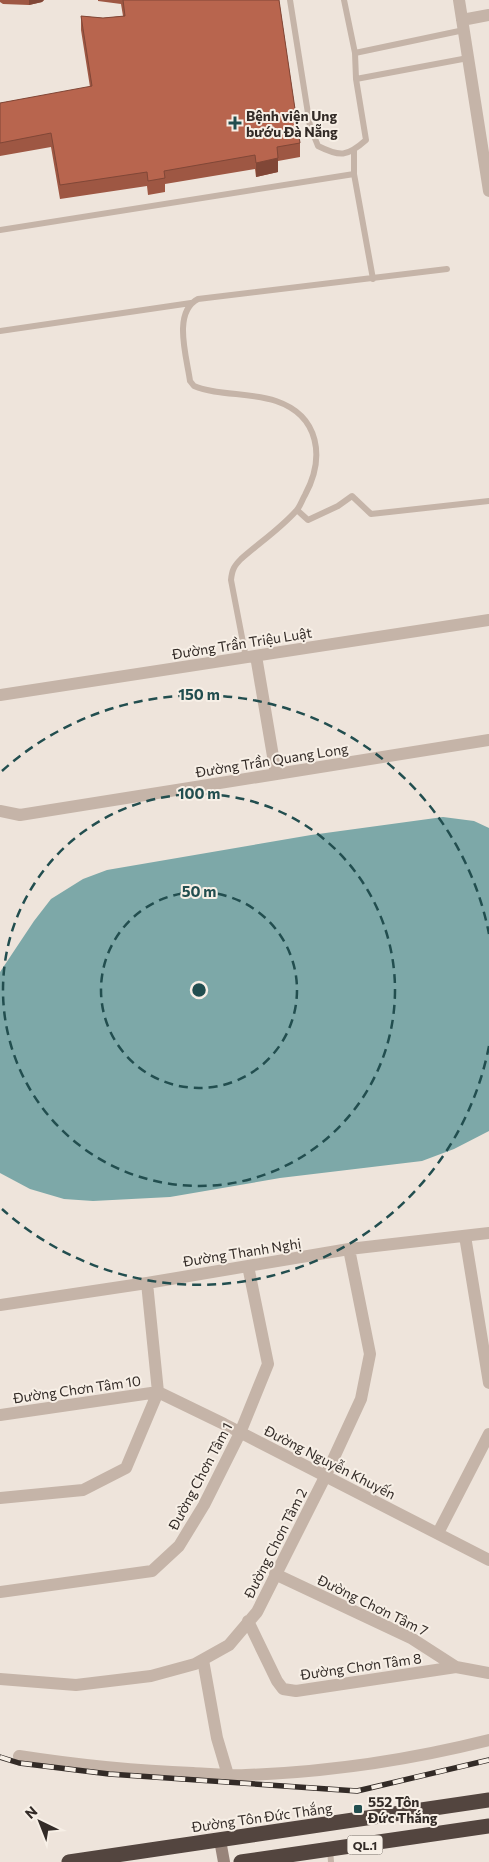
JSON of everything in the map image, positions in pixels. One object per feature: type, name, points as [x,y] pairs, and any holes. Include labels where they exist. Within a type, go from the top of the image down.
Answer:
[{"type":"highway","name":"Đường Tôn Đức Thắng","points":[[69,1862],[489,1800]]},
{"type":"highway","name":"QL.1","points":[[242,1862],[331,1856],[489,1826]]},
{"type":"street","points":[[459,0],[489,191]]},
{"type":"street","points":[[463,25],[489,15]]},
{"type":"street","name":"Đường Trần Triệu Luật","points":[[0,695],[489,620]]},
{"type":"street","points":[[251,657],[276,774]]},
{"type":"street","name":"Đường Trần Quang Long","points":[[0,811],[20,815],[489,740]]},
{"type":"street","name":"Đường Thanh Nghị","points":[[0,1305],[147,1283],[349,1249],[489,1233]]},
{"type":"street","points":[[465,1236],[489,1383]]},
{"type":"street","name":"Đường Chơn Tâm 2","points":[[0,1679],[76,1685],[151,1676],[195,1664],[229,1645],[257,1612],[362,1399],[370,1354],[349,1249]]},
{"type":"street","name":"Đường Chơn Tâm 1","points":[[0,1592],[152,1571],[179,1546],[204,1505],[240,1433],[268,1364],[248,1266]]},
{"type":"street","points":[[0,1498],[83,1490],[126,1468],[158,1392],[147,1283]]},
{"type":"street","name":"Đường Nguyễn Khuyến","points":[[158,1392],[489,1560]]},
{"type":"street","name":"Đường Chơn Tâm 10","points":[[0,1415],[158,1392]]},
{"type":"street","points":[[438,1533],[489,1434]]},
{"type":"street","name":"Đường Chơn Tâm 7","points":[[275,1574],[411,1638],[456,1667]]},
{"type":"street","name":"Đường Chơn Tâm 8","points":[[248,1621],[268,1665],[283,1689],[296,1691],[456,1667],[489,1673]]},
{"type":"street","points":[[203,1660],[217,1738],[228,1775]]},
{"type":"street","points":[[19,1756],[149,1772],[244,1776],[330,1770],[443,1751],[489,1740]]},
{"type":"street","points":[[220,1840],[224,1862]]},
{"type":"lane","points":[[290,0],[310,126],[318,146],[335,154],[354,150],[366,140],[356,79],[355,53],[344,0]]},
{"type":"lane","points":[[355,53],[463,25]]},
{"type":"lane","points":[[356,79],[468,58]]},
{"type":"lane","points":[[354,150],[354,174],[373,279]]},
{"type":"lane","points":[[0,230],[354,174]]},
{"type":"lane","points":[[0,331],[191,302],[198,299],[447,269]]},
{"type":"lane","points":[[191,302],[184,316],[183,325],[192,384],[196,388],[256,396],[277,401],[294,409],[306,420],[314,434],[318,453],[309,489],[297,510],[241,559],[235,565],[232,572],[231,580],[251,657]]},
{"type":"lane","points":[[297,510],[308,520],[338,506],[352,496],[370,514],[489,501]]},
{"type":"water","points":[[443,817],[474,821],[489,828],[489,1131],[454,1149],[422,1161],[280,1178],[170,1197],[93,1201],[64,1199],[30,1189],[0,1173],[0,972],[51,899],[83,879],[107,870],[311,835]]},
{"type":"building","points":[[123,0],[279,0],[300,143],[277,147],[278,158],[256,163],[255,155],[164,171],[165,178],[148,181],[147,172],[60,185],[51,133],[0,143],[0,103],[92,86],[81,16],[103,18],[125,16]]},
{"type":"railway","points":[[0,1757],[19,1763],[109,1774],[357,1791],[489,1760]]},
{"type":"place","name":"Bệnh viện Ung bướu Đà Nẵng","points":[[235,123]]},
{"type":"place","name":"552 Tôn Đức Thắng","points":[[358,1809]]}]
